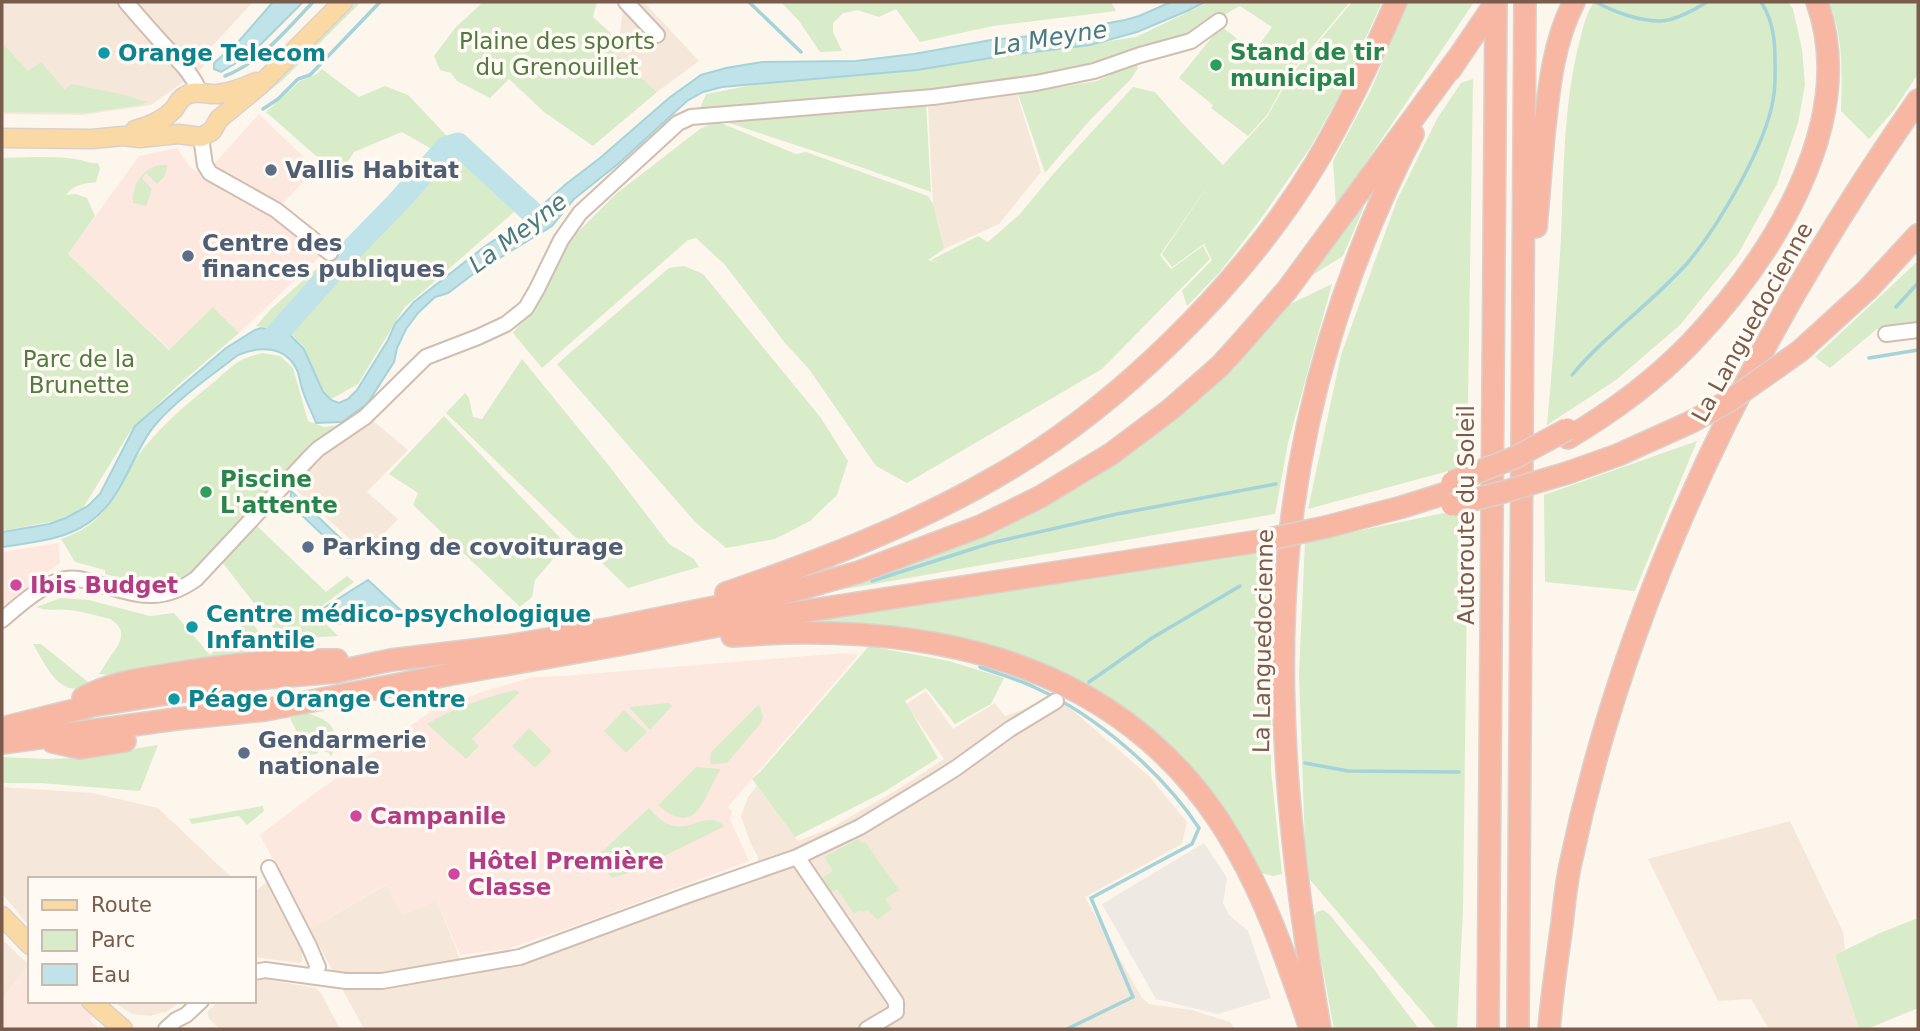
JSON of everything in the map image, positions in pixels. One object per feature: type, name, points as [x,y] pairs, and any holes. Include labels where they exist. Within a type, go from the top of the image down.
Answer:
[{"type":"highway","points":[[615,637],[638,623],[815,562],[881,536],[943,506],[996,477],[1049,443],[1133,377],[1212,300],[1250,256],[1287,206],[1315,165],[1351,102],[1396,2]]},
{"type":"highway","name":"La Languedocienne","points":[[1320,1029],[1304,938],[1287,764],[1284,693],[1286,602],[1296,488],[1324,361],[1357,258],[1406,147],[1428,105],[1496,2]]},
{"type":"highway","name":"Autoroute du Soleil","points":[[1488,1029],[1496,2]]},
{"type":"highway","points":[[1518,1029],[1525,2]]},
{"type":"highway","points":[[1522,372],[1549,81],[1567,15],[1574,2]]},
{"type":"highway","points":[[1568,434],[1635,383],[1685,338],[1735,279],[1767,233],[1798,169],[1814,116],[1818,84],[1817,46],[1806,2]]},
{"type":"highway","points":[[2,729],[91,706],[265,678],[335,672],[391,660],[508,646],[615,637],[748,621],[1261,536],[1332,523],[1452,493],[1507,470],[1624,401],[1689,346],[1751,272],[1797,193],[1810,161],[1825,105],[1828,51],[1817,2]]},
{"type":"highway","points":[[638,623],[793,591],[872,568],[981,527],[1040,497],[1111,454],[1196,388],[1266,316],[1457,59]]},
{"type":"highway","name":"La Languedocienne","points":[[1549,1029],[1570,869],[1584,806],[1617,687],[1660,567],[1712,449],[1754,365],[1842,214],[1918,100]]},
{"type":"highway","points":[[1452,493],[1500,493],[1618,455],[1691,422],[1738,395],[1800,351],[1868,289],[1918,235]]},
{"type":"highway","points":[[2,743],[176,719],[265,710],[452,674],[615,637],[834,632],[943,644],[1027,668],[1068,686],[1126,722],[1180,771],[1218,820],[1259,892],[1279,938],[1310,1029]]},
{"type":"highway","points":[[54,715],[82,699],[125,682],[201,669],[309,659],[391,660]]},
{"type":"highway","points":[[82,699],[124,689],[193,682],[262,670],[335,672]]},
{"type":"highway","points":[[2,729],[98,726],[208,709],[270,697],[335,672]]},
{"type":"main road","points":[[2,138],[140,138],[167,134],[194,136],[212,131],[219,120],[272,73],[343,2]]},
{"type":"main road","points":[[123,136],[151,126],[185,95],[237,90],[272,73]]},
{"type":"main road","points":[[203,93],[217,105],[219,120]]},
{"type":"main road","points":[[177,104],[175,121],[178,127],[194,136]]},
{"type":"main road","points":[[2,916],[28,943]]},
{"type":"main road","points":[[93,1003],[124,1029]]},
{"type":"street","points":[[126,2],[194,78],[203,93]]},
{"type":"street","points":[[626,2],[657,35]]},
{"type":"street","points":[[2,620],[34,594],[69,578],[147,596],[175,592],[186,586],[211,564],[318,449],[365,417],[426,357],[506,324],[526,308],[561,240],[580,213],[678,123],[691,117],[933,97],[1036,83],[1094,71],[1191,41],[1219,21]]},
{"type":"street","points":[[177,104],[183,80],[178,61]]},
{"type":"street","points":[[194,136],[205,165],[211,173],[276,210],[330,253]]},
{"type":"street","points":[[1886,334],[1918,330]]},
{"type":"street","points":[[256,972],[265,970],[346,981],[382,981],[520,957],[797,857],[860,827],[934,782],[1010,729],[1056,701]]},
{"type":"street","points":[[797,857],[896,1002],[896,1012],[867,1029]]},
{"type":"street","points":[[269,868],[309,946],[318,967],[316,977]]},
{"type":"street","points":[[166,1029],[176,1020],[185,1022],[199,1003]]},
{"type":"shaded area","points":[[2,2],[253,2],[205,54],[210,59],[199,71],[151,105],[82,115],[2,114]]},
{"type":"shaded area","points":[[617,2],[644,2],[699,61],[657,92],[614,52],[619,41],[623,8]]},
{"type":"shaded area","points":[[1017,94],[1041,172],[999,224],[944,249],[933,204],[928,107]]},
{"type":"shaded area","points":[[259,114],[316,169],[279,207],[329,248],[239,333],[213,307],[170,350],[68,254],[139,156],[177,148],[191,168],[204,175]]},
{"type":"shaded area","points":[[372,420],[408,450],[367,492],[398,519],[365,553],[291,485],[325,449]]},
{"type":"shaded area","name":"Ibis Budget","points":[[59,543],[60,563],[2,608],[2,552]]},
{"type":"shaded area","points":[[845,653],[858,655],[728,807],[732,811],[730,819],[749,861],[507,949],[460,955],[437,901],[402,915],[385,885],[310,929],[260,835],[433,710],[488,690],[533,677]]},
{"type":"shaded area","points":[[926,691],[953,729],[995,703],[1005,716],[1057,697],[1149,776],[1187,822],[1182,844],[1085,897],[1142,998],[1149,1004],[1192,1010],[1230,1022],[1235,1029],[364,1029],[310,929],[386,885],[437,901],[467,976],[588,940],[713,891],[756,879],[758,857],[741,816],[748,797],[757,786],[798,841],[831,828],[944,759],[906,704]]},
{"type":"shaded area","points":[[2,787],[92,793],[158,808],[231,877],[28,877],[28,926],[2,893]]},
{"type":"shaded area","points":[[1790,821],[1843,932],[1845,950],[1835,955],[1859,1029],[1769,1029],[1751,999],[1718,1001],[1648,859]]},
{"type":"shaded area","points":[[1204,843],[1227,878],[1223,903],[1229,915],[1248,931],[1271,998],[1218,1014],[1156,999],[1102,904]]},
{"type":"shaded area","points":[[267,882],[302,948],[302,962],[256,957],[256,890]]},
{"type":"shaded area","points":[[2,939],[28,966],[2,999]]},
{"type":"shaded area","points":[[28,966],[28,1003],[106,1003],[90,1020],[99,1029],[2,1029],[2,999]]},
{"type":"shaded area","points":[[256,978],[316,988],[340,1029],[220,1029],[209,1019],[207,1012],[217,1003],[256,1003]]},
{"type":"shaded area","points":[[115,1003],[178,1003],[168,1011],[150,1016],[132,1014]]},
{"type":"green space","points":[[353,2],[361,2],[283,80],[254,103],[249,103],[279,76]]},
{"type":"green space","name":"Plaine des sports du Grenouillet","points":[[483,2],[597,2],[593,17],[619,41],[614,52],[657,92],[593,146],[544,112],[509,79],[490,98],[457,81],[451,73],[440,70],[434,56],[455,28]]},
{"type":"green space","points":[[781,2],[1111,2],[1116,11],[993,26],[920,42],[896,9],[879,17],[858,10],[843,13],[833,23],[833,32],[842,51],[820,52],[799,21]]},
{"type":"green space","points":[[1209,2],[1350,2],[1289,75],[1267,115],[1248,136],[1211,108],[1213,105],[1179,78],[1221,26],[1254,52],[1272,27],[1240,6],[1192,33],[1099,66],[939,92],[698,113],[706,94],[753,85],[917,70],[1136,37]]},
{"type":"green space","points":[[1352,2],[1382,2],[1339,96],[1310,148],[1220,272],[1187,306],[1182,291],[1212,260],[1204,244],[1172,267],[1162,254],[1213,178],[1160,255],[1171,269],[1203,246],[1210,259],[1102,369],[907,483],[876,466],[809,369],[785,343],[725,265],[696,238],[688,240],[542,368],[513,333],[543,293],[562,248],[617,193],[700,129],[716,121],[796,154],[806,152],[928,196],[933,204],[944,249],[928,260],[938,263],[931,260],[978,236],[988,242],[1019,215],[1133,87],[1155,92],[1223,165],[1267,117],[1290,76]]},
{"type":"green space","points":[[1408,2],[1474,2],[1336,207],[1333,161],[1370,92]]},
{"type":"green space","points":[[1594,2],[1788,2],[1793,9],[1802,49],[1805,85],[1798,123],[1777,184],[1738,254],[1680,325],[1616,380],[1547,425],[1568,111],[1575,61]]},
{"type":"green space","points":[[1829,2],[1918,2],[1918,74],[1894,110],[1869,139],[1841,111],[1840,42]]},
{"type":"green space","points":[[2,43],[28,71],[41,62],[65,90],[71,84],[147,102],[86,113],[2,112]]},
{"type":"green space","points":[[1135,63],[1138,68],[1131,79],[1091,119],[1045,173],[1018,94],[1097,81]]},
{"type":"green space","points":[[322,69],[359,97],[385,86],[408,95],[449,138],[435,151],[402,132],[354,152],[339,176],[266,112],[300,81]]},
{"type":"green space","points":[[1473,79],[1467,466],[1308,509],[1341,355],[1397,200],[1437,119],[1461,83]]},
{"type":"green space","points":[[926,104],[931,192],[726,122],[728,118],[893,110]]},
{"type":"green space","points":[[458,148],[521,206],[404,308],[358,384],[328,401],[305,348],[287,330],[256,326],[327,259],[347,261],[426,183],[446,151]]},
{"type":"green space","name":"Parc de la Brunette","points":[[33,157],[98,163],[100,168],[96,182],[76,187],[66,195],[76,194],[87,198],[95,216],[68,254],[169,350],[213,307],[239,333],[131,430],[83,508],[65,519],[2,531],[2,158]]},
{"type":"green space","points":[[168,165],[164,177],[157,184],[146,173],[142,178],[152,189],[146,206],[133,203],[139,178],[148,170]]},
{"type":"green space","points":[[1364,207],[1343,256],[1303,281],[1356,209]]},
{"type":"green space","points":[[1918,261],[1918,325],[1877,329],[1830,368],[1815,357]]},
{"type":"green space","points":[[684,266],[703,274],[821,418],[848,461],[837,495],[810,521],[775,539],[726,548],[696,523],[557,364],[669,268]]},
{"type":"green space","points":[[1332,284],[1288,443],[1275,514],[811,595],[1084,479],[1278,310]]},
{"type":"green space","points":[[263,353],[280,356],[293,368],[308,421],[324,427],[340,425],[310,449],[199,568],[173,582],[156,587],[105,574],[105,570],[75,562],[61,539],[92,523],[101,514],[139,454],[174,416],[235,364],[247,357]]},
{"type":"green space","points":[[522,359],[669,544],[694,559],[699,567],[628,588],[446,413],[465,393],[469,398],[473,417],[482,419]]},
{"type":"green space","points":[[444,416],[566,544],[535,580],[532,597],[520,607],[413,505],[418,493],[389,474]]},
{"type":"green space","points":[[1697,441],[1635,591],[1545,582],[1544,495]]},
{"type":"green space","points":[[1468,508],[1463,910],[1457,1029],[1437,1029],[1306,875],[1299,673],[1305,542]]},
{"type":"green space","points":[[255,524],[326,592],[347,576],[354,582],[314,612],[338,636],[282,639],[222,562]]},
{"type":"green space","points":[[1275,546],[1271,611],[1271,771],[1282,874],[1273,876],[1258,872],[1218,807],[1042,668],[776,626]]},
{"type":"green space","points":[[61,598],[89,600],[150,616],[174,613],[210,655],[244,624],[252,622],[269,652],[111,675],[99,674],[120,640],[119,627],[110,619],[90,614],[36,607]]},
{"type":"green space","points":[[33,644],[41,644],[89,685],[69,688],[62,684],[49,670]]},
{"type":"green space","points":[[869,646],[949,661],[1004,678],[991,704],[955,724],[926,688],[905,701],[938,758],[884,792],[795,837],[752,779]]},
{"type":"green space","points":[[515,690],[520,692],[472,739],[479,746],[466,759],[427,724],[470,704]]},
{"type":"green space","points":[[669,703],[672,706],[650,730],[629,707]]},
{"type":"green space","points":[[759,704],[763,717],[761,723],[727,763],[710,764],[711,752]]},
{"type":"green space","points":[[624,710],[647,732],[626,753],[604,731]]},
{"type":"green space","points":[[305,713],[328,722],[332,727],[335,740],[331,757],[329,753],[319,750],[317,754],[299,756],[296,730],[290,718]]},
{"type":"green space","points":[[529,728],[552,751],[535,768],[512,746]]},
{"type":"green space","points":[[158,745],[140,791],[40,783],[2,783],[2,757],[76,758]]},
{"type":"green space","points":[[696,767],[721,769],[698,810],[683,818],[672,815],[658,805]]},
{"type":"green space","points":[[263,806],[264,811],[247,825],[239,816],[192,824],[189,819]]},
{"type":"green space","points":[[649,808],[671,825],[686,826],[711,820],[725,826],[632,872],[612,878],[595,858]]},
{"type":"green space","points":[[858,839],[862,843],[865,842],[899,890],[885,899],[892,909],[877,920],[868,910],[860,910],[854,914],[837,889],[830,893],[820,879],[833,871],[824,857]]},
{"type":"green space","points":[[1323,910],[1376,972],[1419,1029],[1334,1029],[1313,917]]},
{"type":"green space","points":[[1918,918],[1918,1008],[1867,1029],[1859,1029],[1835,955]]},
{"type":"water","points":[[273,2],[303,2],[251,54],[221,72],[214,69],[214,63],[239,41]]},
{"type":"water","name":"La Meyne","points":[[1171,2],[1205,2],[1137,32],[1090,45],[917,70],[722,87],[703,92],[687,101],[618,164],[574,199],[552,226],[472,275],[448,293],[435,297],[406,329],[394,362],[367,404],[342,422],[316,423],[297,370],[286,356],[263,349],[238,355],[184,397],[155,425],[115,495],[92,520],[79,529],[50,539],[2,547],[2,532],[49,524],[88,506],[100,494],[135,426],[226,348],[255,330],[261,328],[287,332],[304,349],[323,392],[339,403],[348,399],[357,390],[395,324],[414,302],[484,247],[530,216],[669,98],[701,75],[762,62],[856,61],[1049,34],[1125,20]]},
{"type":"water","points":[[291,491],[360,557],[347,558],[290,504]]},
{"type":"water","points":[[368,580],[409,618],[331,624],[319,611]]},
{"type":"waterway","points":[[225,76],[262,54],[313,2]]},
{"type":"waterway","points":[[263,109],[278,99],[298,79],[310,75],[380,2]]},
{"type":"waterway","points":[[749,2],[801,52]]},
{"type":"waterway","points":[[1596,2],[1627,15],[1660,21],[1678,17],[1707,2]]},
{"type":"waterway","points":[[1572,375],[1690,260],[1740,184],[1761,140],[1775,84],[1773,36],[1768,15],[1761,2]]},
{"type":"waterway","name":"La Meyne","points":[[274,337],[446,148],[458,144],[539,219]]},
{"type":"waterway","points":[[1896,307],[1918,283]]},
{"type":"waterway","points":[[1869,358],[1918,350]]},
{"type":"waterway","points":[[872,581],[991,543],[1117,514],[1276,484]]},
{"type":"waterway","points":[[1089,682],[1152,638],[1240,586]]},
{"type":"waterway","points":[[980,667],[1036,688],[1105,730],[1147,766],[1199,828],[1192,844],[1091,898],[1133,997],[1067,1029]]},
{"type":"waterway","points":[[1305,763],[1348,771],[1459,772]]},
{"type":"place","name":"Orange Telecom","points":[[104,53]]},
{"type":"place","name":"Stand de tir municipal","points":[[1216,65]]},
{"type":"place","name":"Vallis Habitat","points":[[271,170]]},
{"type":"place","name":"Centre des finances publiques","points":[[188,256]]},
{"type":"place","name":"Piscine L'attente","points":[[206,492]]},
{"type":"place","name":"Parking de covoiturage","points":[[308,547]]},
{"type":"place","name":"Ibis Budget","points":[[16,585]]},
{"type":"place","name":"Centre médico-psychologique Infantile","points":[[192,627]]},
{"type":"place","name":"Péage Orange Centre","points":[[174,699]]},
{"type":"place","name":"Gendarmerie nationale","points":[[244,753]]},
{"type":"place","name":"Campanile","points":[[356,816]]},
{"type":"place","name":"Hôtel Première Classe","points":[[454,874]]}]
